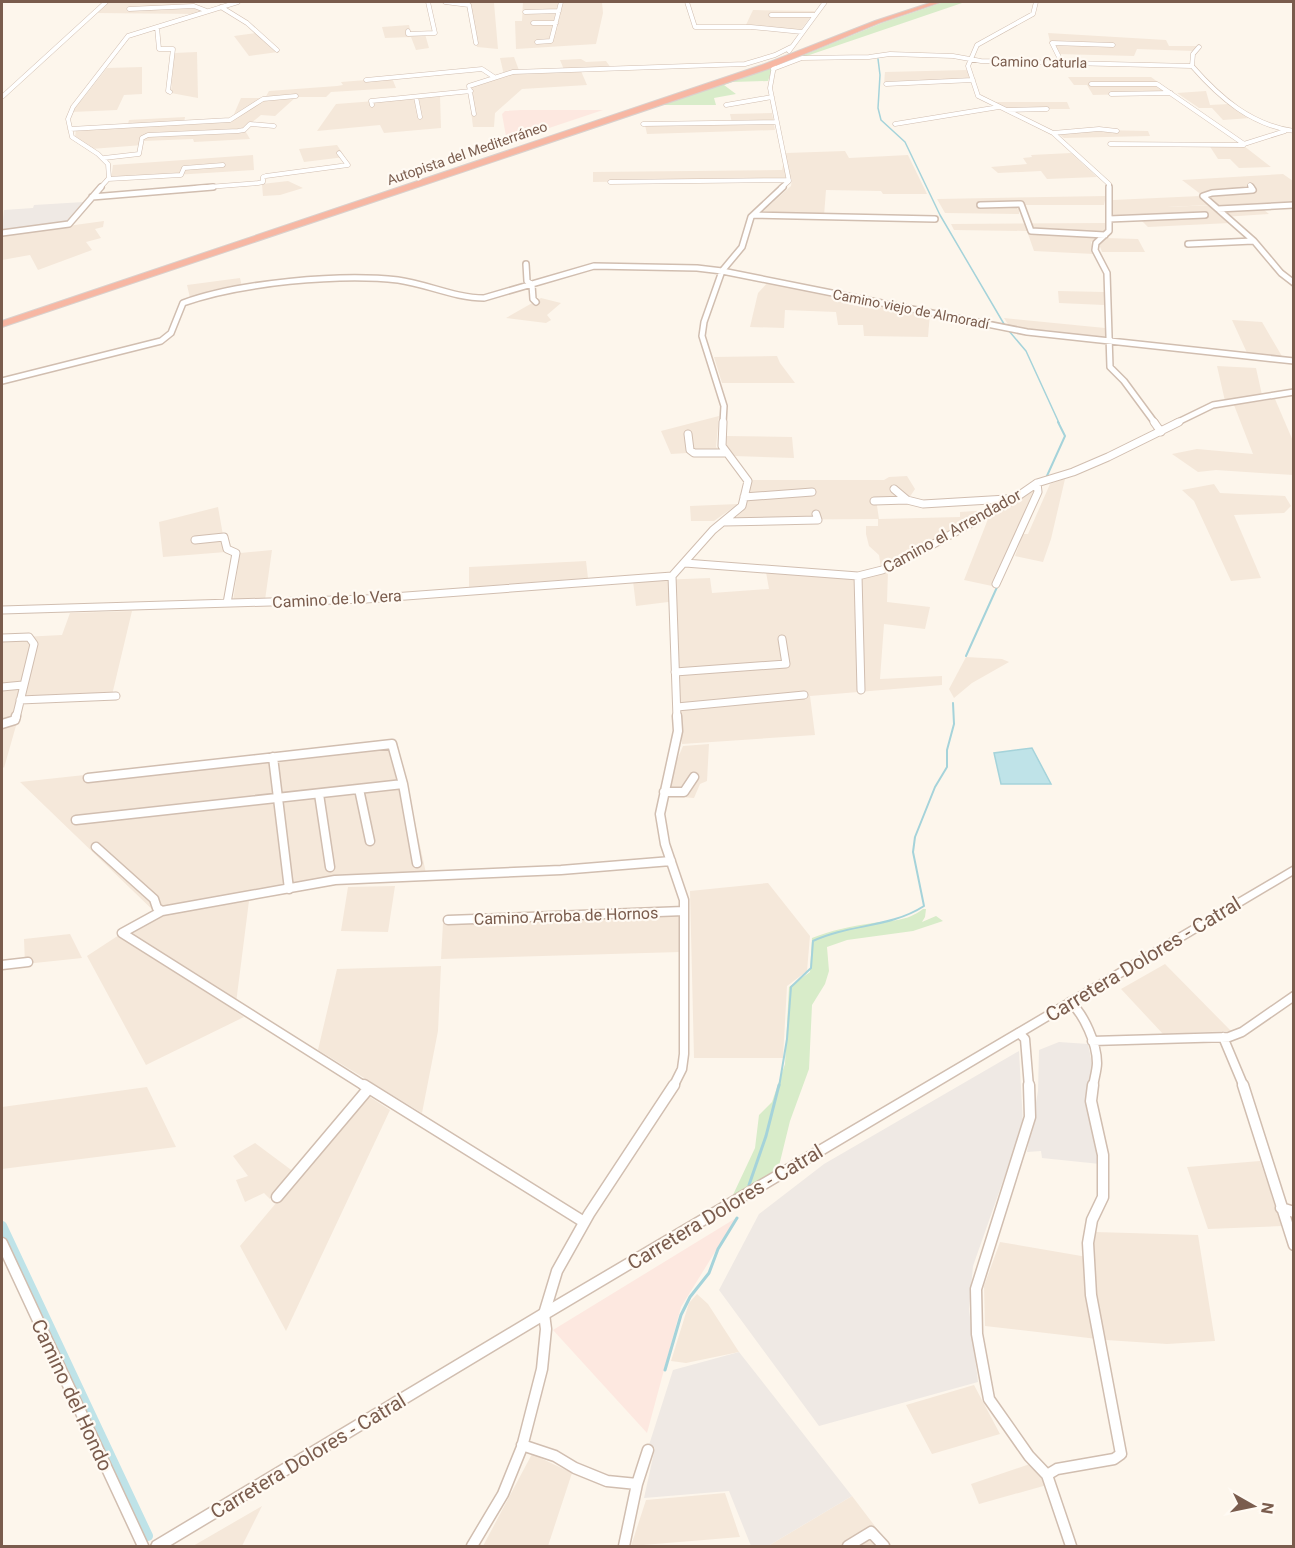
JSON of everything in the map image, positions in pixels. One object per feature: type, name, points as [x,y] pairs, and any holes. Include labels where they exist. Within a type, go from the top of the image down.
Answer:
[{"type":"highway","name":"Autopista del Mediterráneo","points":[[2,318],[760,64],[891,13],[926,2]]},
{"type":"highway","name":"Autopista del Mediterráneo","points":[[2,324],[790,58],[877,22],[938,2]]},
{"type":"street","points":[[2,98],[106,2]]},
{"type":"street","points":[[2,233],[69,224],[108,179],[110,166],[104,158],[72,137],[68,119],[73,107],[102,70],[111,53],[128,36],[238,2]]},
{"type":"street","points":[[408,31],[408,34],[435,33],[428,2]]},
{"type":"street","points":[[445,2],[469,5],[476,43]]},
{"type":"street","points":[[537,42],[551,41],[561,2]]},
{"type":"street","points":[[687,2],[694,27],[751,27],[802,32]]},
{"type":"street","points":[[788,52],[825,2]]},
{"type":"street","points":[[1036,2],[1033,14],[977,45],[968,66],[978,96],[1053,133],[1109,184],[1109,231],[1096,243],[1095,250],[1107,273],[1110,367],[1124,381],[1161,432]]},
{"type":"street","points":[[129,9],[194,6],[207,11]]},
{"type":"street","points":[[221,7],[244,20],[276,50]]},
{"type":"street","points":[[525,12],[560,11]]},
{"type":"street","points":[[771,15],[814,15]]},
{"type":"street","points":[[533,23],[556,23]]},
{"type":"street","points":[[157,27],[159,49],[173,50],[168,91],[170,92]]},
{"type":"street","points":[[1062,63],[1052,43],[1113,45]]},
{"type":"street","points":[[474,114],[469,86],[513,72],[745,64],[775,55],[791,47]]},
{"type":"street","points":[[1199,47],[1193,54],[1192,66],[1236,108],[1272,128],[1293,131]]},
{"type":"street","name":"Camino Caturla","points":[[772,97],[770,88],[774,67],[802,58],[869,57],[890,54],[1062,63],[1192,66]]},
{"type":"street","points":[[366,80],[482,69],[494,77]]},
{"type":"street","points":[[886,84],[914,80],[973,80]]},
{"type":"street","points":[[1091,84],[1157,84],[1244,144]]},
{"type":"street","points":[[372,105],[371,101],[471,91]]},
{"type":"street","points":[[1111,94],[1171,93]]},
{"type":"street","points":[[70,129],[230,120],[263,99],[296,96]]},
{"type":"street","points":[[416,97],[420,117]]},
{"type":"street","points":[[726,105],[772,97],[789,180]]},
{"type":"street","points":[[894,124],[999,107]]},
{"type":"street","points":[[1005,110],[1047,109]]},
{"type":"street","points":[[643,124],[777,122]]},
{"type":"street","points":[[104,158],[139,154],[141,138],[148,135],[238,131],[244,130],[250,124],[274,126]]},
{"type":"street","points":[[1053,133],[1117,130]]},
{"type":"street","points":[[1110,144],[1244,144],[1287,131]]},
{"type":"street","points":[[92,197],[258,183],[263,182],[263,177],[266,176],[348,165],[339,153]]},
{"type":"street","points":[[108,179],[181,175],[184,168],[223,165]]},
{"type":"street","points":[[610,182],[789,180]]},
{"type":"street","points":[[472,1546],[503,1494],[522,1445],[542,1369],[546,1329],[544,1314],[557,1271],[584,1222],[654,1121],[682,1069],[684,1054],[684,900],[665,844],[660,814],[678,731],[672,576],[723,522],[742,506],[748,482],[744,473],[725,453],[721,440],[724,406],[702,336],[704,322],[722,271],[742,247],[754,215],[789,180]]},
{"type":"street","points":[[1250,185],[1253,190],[1212,193],[1203,196],[1253,240],[1281,273],[1293,283]]},
{"type":"street","points":[[980,205],[1021,204],[1030,231],[1105,235]]},
{"type":"street","points":[[1218,209],[1293,205]]},
{"type":"street","points":[[754,215],[935,219]]},
{"type":"street","points":[[1109,219],[1205,215]]},
{"type":"street","points":[[1188,244],[1253,240]]},
{"type":"street","points":[[526,264],[527,281],[531,284],[533,299],[536,302]]},
{"type":"street","name":"Camino viejo de Almoradí","points":[[2,381],[161,341],[171,333],[183,303],[196,298],[246,288],[384,278],[423,285],[472,299],[484,298],[594,266],[722,271],[1027,332],[1293,361]]},
{"type":"street","name":"Camino el Arrendador","points":[[685,563],[858,576],[882,570],[1011,501],[1037,483],[1091,465],[1213,405],[1293,392]]},
{"type":"street","points":[[688,434],[690,450],[694,453],[725,453]]},
{"type":"street","name":"Camino el Arrendador","points":[[996,584],[1038,492],[1037,483]]},
{"type":"street","points":[[894,489],[907,500]]},
{"type":"street","points":[[744,497],[812,492]]},
{"type":"street","points":[[874,501],[907,500],[922,504],[1011,501]]},
{"type":"street","points":[[723,522],[818,520],[816,514]]},
{"type":"street","points":[[195,540],[224,537],[227,549],[236,553],[227,603]]},
{"type":"street","name":"Camino de lo Vera","points":[[2,610],[366,599],[672,576]]},
{"type":"street","points":[[858,576],[861,690]]},
{"type":"street","points":[[2,638],[28,637],[33,640],[15,720],[2,724]]},
{"type":"street","points":[[675,672],[786,664],[782,639]]},
{"type":"street","points":[[2,687],[23,686]]},
{"type":"street","points":[[677,707],[804,695]]},
{"type":"street","points":[[20,700],[116,696]]},
{"type":"street","points":[[88,778],[392,744],[403,784],[417,863]]},
{"type":"street","points":[[273,757],[289,889]]},
{"type":"street","points":[[664,792],[684,792],[694,777]]},
{"type":"street","points":[[76,820],[403,784]]},
{"type":"street","points":[[359,789],[370,841]]},
{"type":"street","points":[[319,794],[330,867]]},
{"type":"street","points":[[96,848],[154,899],[157,908],[162,911]]},
{"type":"street","points":[[584,1222],[122,933],[127,928],[162,911],[351,879],[561,870],[671,861]]},
{"type":"street","name":"Carretera Dolores - Catral","points":[[158,1546],[1293,869]]},
{"type":"street","name":"Camino Arroba de Hornos","points":[[448,920],[684,911]]},
{"type":"street","points":[[2,965],[28,962]]},
{"type":"street","points":[[1092,1041],[1223,1037],[1242,1032],[1293,996]]},
{"type":"street","points":[[1047,1475],[1057,1469],[1114,1459],[1121,1454],[1091,1294],[1088,1243],[1092,1220],[1103,1197],[1103,1165],[1098,1126],[1090,1101],[1097,1062],[1092,1041],[1077,1008],[1070,1002]]},
{"type":"street","points":[[1019,1033],[1025,1039],[1030,1117],[976,1289],[977,1334],[989,1400],[1029,1456],[1047,1475],[1071,1546]]},
{"type":"street","points":[[1223,1037],[1239,1072],[1293,1245]]},
{"type":"street","points":[[277,1197],[369,1088]]},
{"type":"street","points":[[1281,1208],[1293,1212]]},
{"type":"street","name":"Camino del Hondo","points":[[2,1243],[143,1546]]},
{"type":"street","points":[[522,1445],[555,1456],[575,1468],[607,1481],[637,1484]]},
{"type":"street","points":[[624,1546],[637,1484],[648,1450]]},
{"type":"street","points":[[848,1546],[871,1532],[884,1546]]},
{"type":"shaded area","points":[[108,2],[194,2],[196,6],[206,11],[196,14],[96,13]]},
{"type":"shaded area","points":[[445,2],[494,3],[498,49],[477,47],[470,4],[446,5]]},
{"type":"shaded area","points":[[523,2],[602,2],[603,13],[596,44],[516,49],[515,21],[522,21]]},
{"type":"shaded area","points":[[753,10],[815,11],[800,31],[745,27]]},
{"type":"shaded area","points":[[409,25],[411,35],[425,34],[429,48],[416,50],[411,37],[385,38],[382,27]]},
{"type":"shaded area","points":[[256,33],[278,52],[249,56],[234,36]]},
{"type":"shaded area","points":[[1048,33],[1166,40],[1169,46],[1197,46],[1193,51],[1137,49],[1134,56],[1057,54]]},
{"type":"shaded area","points":[[197,52],[198,98],[171,93],[174,53]]},
{"type":"shaded area","points":[[514,57],[520,73],[565,72],[560,60],[606,61],[611,68],[581,71],[587,85],[522,89],[495,113],[494,127],[473,127],[469,94],[472,85],[504,75],[500,58]]},
{"type":"shaded area","points":[[142,67],[142,94],[124,95],[117,110],[72,112],[107,68]]},
{"type":"shaded area","points":[[967,70],[972,81],[884,84],[885,72]]},
{"type":"shaded area","points":[[1068,77],[1151,77],[1173,93],[1093,95],[1087,85],[1074,85]]},
{"type":"shaded area","points":[[392,78],[396,88],[331,92],[326,97],[296,97],[275,116],[261,115],[244,129],[250,139],[194,142],[193,139],[143,141],[143,145],[91,149],[75,137],[76,130],[127,127],[129,120],[185,117],[184,123],[231,121],[241,98],[265,98],[269,91],[337,86],[343,85],[341,82]]},
{"type":"shaded area","points":[[1206,91],[1210,105],[1229,104],[1251,118],[1223,120],[1212,108],[1199,108],[1177,93]]},
{"type":"shaded area","points":[[440,96],[441,128],[384,133],[380,125],[317,131],[336,104]]},
{"type":"shaded area","points":[[992,102],[1067,102],[1070,109],[1008,109]]},
{"type":"shaded area","points":[[603,110],[507,142],[502,114],[505,111]]},
{"type":"shaded area","points":[[772,113],[775,130],[647,134],[645,125],[732,123],[730,114]]},
{"type":"shaded area","points":[[1099,130],[1148,131],[1150,136],[1064,138],[1058,134]]},
{"type":"shaded area","points":[[337,145],[345,157],[304,162],[299,149]]},
{"type":"shaded area","points":[[1209,145],[1244,146],[1271,167],[1239,168],[1230,159],[1218,159]]},
{"type":"shaded area","points":[[845,151],[849,158],[908,155],[927,194],[826,190],[824,216],[759,215],[791,186],[792,179],[593,182],[593,172],[782,170],[786,153]]},
{"type":"shaded area","points":[[1071,153],[1097,177],[1047,179],[1041,171],[998,173],[991,167],[1027,164],[1023,158],[1032,157],[1031,155]]},
{"type":"shaded area","points":[[253,155],[254,170],[111,179],[113,165]]},
{"type":"shaded area","points":[[1283,174],[1293,181],[1293,207],[1263,209],[1269,214],[1223,217],[1230,223],[1148,227],[1138,217],[1113,218],[1113,200],[1200,196],[1209,205],[1167,207],[1215,205],[1182,180]]},
{"type":"shaded area","points":[[288,181],[303,188],[280,195],[263,196],[262,184]]},
{"type":"shaded area","points":[[1106,196],[1104,205],[1019,205],[1019,214],[945,213],[937,199]]},
{"type":"shaded area","points":[[84,202],[67,223],[2,231],[4,210],[33,208],[34,205]]},
{"type":"shaded area","points":[[104,221],[103,227],[95,229],[101,238],[86,242],[92,250],[38,270],[30,255],[2,260],[2,235]]},
{"type":"shaded area","points":[[1106,223],[1106,230],[1091,242],[1094,254],[1034,251],[1027,231],[954,230],[951,224]]},
{"type":"shaded area","points":[[1106,238],[1138,239],[1145,252],[1102,252],[1099,244]]},
{"type":"shaded area","points":[[240,278],[242,287],[190,298],[187,285]]},
{"type":"shaded area","points":[[769,281],[930,313],[928,337],[864,336],[863,325],[838,325],[836,312],[785,310],[784,328],[750,327],[758,293]]},
{"type":"shaded area","points":[[1058,291],[1104,292],[1104,305],[1059,303]]},
{"type":"shaded area","points":[[541,298],[561,303],[547,315],[551,320],[546,323],[506,318]]},
{"type":"shaded area","points":[[1004,318],[1105,328],[1105,340],[1025,330],[1009,326]]},
{"type":"shaded area","points":[[1232,320],[1262,322],[1283,358],[1248,355]]},
{"type":"shaded area","points":[[777,356],[795,383],[722,383],[714,357]]},
{"type":"shaded area","points":[[1217,366],[1256,368],[1262,395],[1225,401]]},
{"type":"shaded area","points":[[1275,399],[1293,441],[1293,475],[1216,470],[1198,472],[1172,454],[1197,449],[1253,454],[1234,405]]},
{"type":"shaded area","points":[[719,416],[716,447],[720,451],[671,454],[661,431]]},
{"type":"shaded area","points":[[726,436],[792,437],[794,458],[734,456],[724,448]]},
{"type":"shaded area","points":[[907,476],[915,489],[909,498],[876,499],[879,519],[960,517],[960,512],[990,510],[881,568],[879,555],[869,546],[866,534],[866,526],[878,526],[878,519],[733,520],[743,511],[749,497],[751,480],[884,480],[889,477]]},
{"type":"shaded area","points":[[1065,479],[1051,539],[1043,562],[1015,556],[1023,534],[1028,534],[1050,484]]},
{"type":"shaded area","points":[[1214,484],[1220,493],[1285,496],[1291,506],[1284,513],[1234,515],[1261,578],[1231,581],[1194,501],[1182,490]]},
{"type":"shaded area","points":[[1032,490],[1035,492],[992,586],[964,580],[988,519]]},
{"type":"shaded area","points":[[738,504],[714,521],[691,521],[690,506]]},
{"type":"shaded area","points":[[218,507],[226,552],[163,557],[159,522]]},
{"type":"shaded area","points":[[272,550],[265,600],[233,601],[240,553]]},
{"type":"shaded area","points":[[586,561],[588,578],[469,587],[469,567]]},
{"type":"shaded area","points":[[888,571],[887,602],[930,607],[925,629],[884,624],[880,679],[942,676],[942,685],[810,696],[815,735],[682,744],[676,601],[636,606],[633,581],[710,578],[712,593],[769,589],[766,572],[866,577]]},
{"type":"shaded area","points":[[132,611],[112,695],[23,701],[4,768],[2,766],[2,638],[62,635],[70,613]]},
{"type":"shaded area","points":[[966,657],[1002,659],[1009,662],[972,683],[954,698],[949,689]]},
{"type":"shaded area","points":[[397,741],[426,873],[250,893],[235,1011],[244,1017],[146,1065],[87,956],[116,937],[159,916],[20,782]]},
{"type":"shaded area","points":[[709,744],[707,781],[700,784],[694,798],[669,796],[671,774],[683,746]]},
{"type":"shaded area","points":[[768,883],[810,936],[807,971],[787,986],[783,1058],[694,1058],[690,891]]},
{"type":"shaded area","points":[[395,886],[388,932],[341,931],[348,887]]},
{"type":"shaded area","points":[[680,913],[680,952],[441,959],[443,923]]},
{"type":"shaded area","points":[[70,934],[82,958],[25,964],[24,939]]},
{"type":"shaded area","points":[[1165,964],[1231,1031],[1163,1034],[1121,989]]},
{"type":"shaded area","points":[[441,966],[438,1031],[422,1113],[318,1050],[337,969]]},
{"type":"shaded area","points":[[1059,1042],[1088,1044],[1093,1068],[1088,1106],[1100,1164],[1042,1158],[1041,1151],[1027,1152],[1038,1091],[1039,1050]]},
{"type":"shaded area","points":[[1019,1051],[1023,1124],[973,1266],[969,1309],[978,1382],[819,1426],[719,1290],[759,1214],[824,1164]]},
{"type":"shaded area","points":[[147,1087],[176,1147],[2,1169],[2,1107]]},
{"type":"shaded area","points":[[367,1095],[390,1110],[286,1331],[240,1246]]},
{"type":"shaded area","points":[[255,1143],[294,1172],[270,1199],[264,1193],[245,1202],[236,1180],[248,1176],[233,1156]]},
{"type":"shaded area","points":[[1260,1161],[1282,1226],[1208,1229],[1187,1167]]},
{"type":"shaded area","points":[[736,1218],[681,1307],[647,1433],[553,1330]]},
{"type":"shaded area","points":[[1095,1232],[1198,1235],[1215,1341],[1167,1344],[1106,1340],[985,1326],[984,1286],[1000,1242],[1093,1258]]},
{"type":"shaded area","points":[[697,1294],[708,1304],[739,1352],[686,1363],[671,1361],[689,1303]]},
{"type":"shaded area","points":[[739,1352],[852,1496],[768,1546],[751,1546],[729,1491],[644,1498],[655,1448],[649,1445],[673,1370]]},
{"type":"shaded area","points":[[974,1385],[1000,1434],[932,1454],[906,1405]]},
{"type":"shaded area","points":[[532,1454],[572,1473],[548,1546],[483,1546]]},
{"type":"shaded area","points":[[1030,1464],[1047,1485],[979,1504],[971,1484]]},
{"type":"shaded area","points":[[725,1493],[740,1537],[631,1546],[646,1500]]},
{"type":"shaded area","points":[[852,1496],[890,1546],[768,1546]]},
{"type":"shaded area","points":[[262,1506],[242,1546],[193,1546]]},
{"type":"green space","points":[[944,2],[965,2],[777,66],[882,23]]},
{"type":"green space","points":[[773,67],[768,81],[732,82],[724,85],[736,94],[714,98],[716,105],[659,105]]},
{"type":"green space","points":[[926,909],[922,922],[936,916],[943,921],[913,931],[847,940],[827,947],[829,971],[825,984],[812,1005],[809,1069],[790,1121],[778,1170],[732,1197],[755,1148],[759,1115],[772,1102],[785,1064],[789,987],[810,972],[812,938],[850,927],[899,920]]},
{"type":"water","points":[[1032,748],[1051,784],[1001,784],[994,753]]},
{"type":"waterway","points":[[878,59],[880,75],[878,108],[881,120],[905,142],[940,215],[1004,324]]},
{"type":"waterway","points":[[1009,331],[1026,351],[1059,423]]},
{"type":"waterway","points":[[1046,478],[1065,436],[1058,422]]},
{"type":"waterway","points":[[966,656],[998,585]]},
{"type":"waterway","points":[[779,1087],[787,1039],[791,987],[811,968],[813,941],[841,931],[897,918],[924,906],[913,852],[915,837],[935,787],[947,767],[947,750],[954,724],[953,703]]},
{"type":"waterway","points":[[749,1185],[766,1136],[779,1085]]},
{"type":"waterway","points":[[665,1370],[681,1315],[690,1297],[709,1273],[718,1249],[737,1218]]},
{"type":"waterway","points":[[2,1226],[148,1536]]}]
